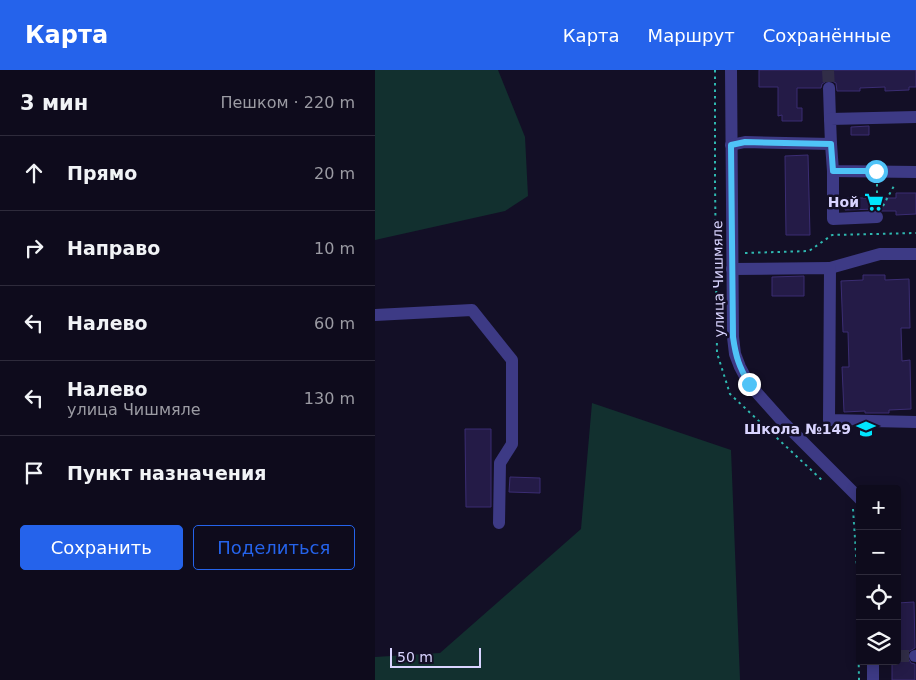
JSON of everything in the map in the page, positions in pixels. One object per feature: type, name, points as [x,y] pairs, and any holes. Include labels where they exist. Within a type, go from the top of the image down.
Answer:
[{"type":"street","name":"улица Чишмяле","points":[[731,70],[732,269],[735,354],[749,384],[856,504]]},
{"type":"street","points":[[829,88],[833,219],[877,217]]},
{"type":"street","points":[[830,119],[916,117]]},
{"type":"street","points":[[731,145],[745,142],[831,144]]},
{"type":"street","points":[[833,171],[916,172]]},
{"type":"street","points":[[732,269],[830,268],[880,254],[916,254]]},
{"type":"street","points":[[830,268],[829,420],[916,422]]},
{"type":"street","points":[[375,314],[472,310],[512,360],[512,444],[500,463],[499,523]]},
{"type":"street","points":[[873,665],[873,680]]},
{"type":"path","points":[[715,70],[717,353],[730,394],[825,483]]},
{"type":"path","points":[[877,217],[902,172]]},
{"type":"path","points":[[745,253],[809,252],[832,235],[916,233]]},
{"type":"path","points":[[856,530],[859,680]]},
{"type":"green space","points":[[375,70],[498,70],[525,137],[528,196],[505,211],[375,240]]},
{"type":"green space","points":[[592,403],[731,450],[740,680],[375,680],[375,657],[440,653],[581,529]]},
{"type":"building","points":[[759,70],[916,70],[916,87],[909,87],[909,90],[885,91],[885,87],[860,88],[860,91],[837,91],[836,83],[828,80],[822,84],[821,88],[797,88],[797,108],[802,108],[802,121],[782,121],[782,115],[778,116],[778,87],[759,87]]},
{"type":"building","points":[[869,126],[869,135],[851,135],[851,127]]},
{"type":"building","points":[[808,155],[810,235],[786,235],[785,156]]},
{"type":"building","points":[[896,193],[916,193],[916,214],[896,215],[896,211],[877,209],[845,210],[845,198],[896,198]]},
{"type":"building","points":[[863,275],[885,275],[885,280],[909,279],[910,328],[901,328],[902,361],[910,360],[911,409],[889,410],[889,413],[844,412],[842,367],[849,367],[848,332],[843,332],[841,281],[863,280]]},
{"type":"building","points":[[804,276],[804,296],[772,296],[772,277]]},
{"type":"building","points":[[465,429],[491,429],[491,507],[466,507]]},
{"type":"building","points":[[510,477],[540,478],[540,493],[509,492]]},
{"type":"building","points":[[914,602],[915,648],[908,652],[907,656],[911,663],[915,664],[915,680],[892,680],[892,665],[901,665],[901,603]]},
{"type":"tunnel","points":[[828,70],[829,88]]},
{"type":"tunnel","points":[[901,656],[915,656]]},
{"type":"place","name":"Ной","points":[[874,202]]},
{"type":"place","name":"Школа №149","points":[[866,429]]},
{"type":"route","points":[[749,384],[735,354],[733,337],[731,145],[745,142],[831,144],[833,171],[876,171]]}]
